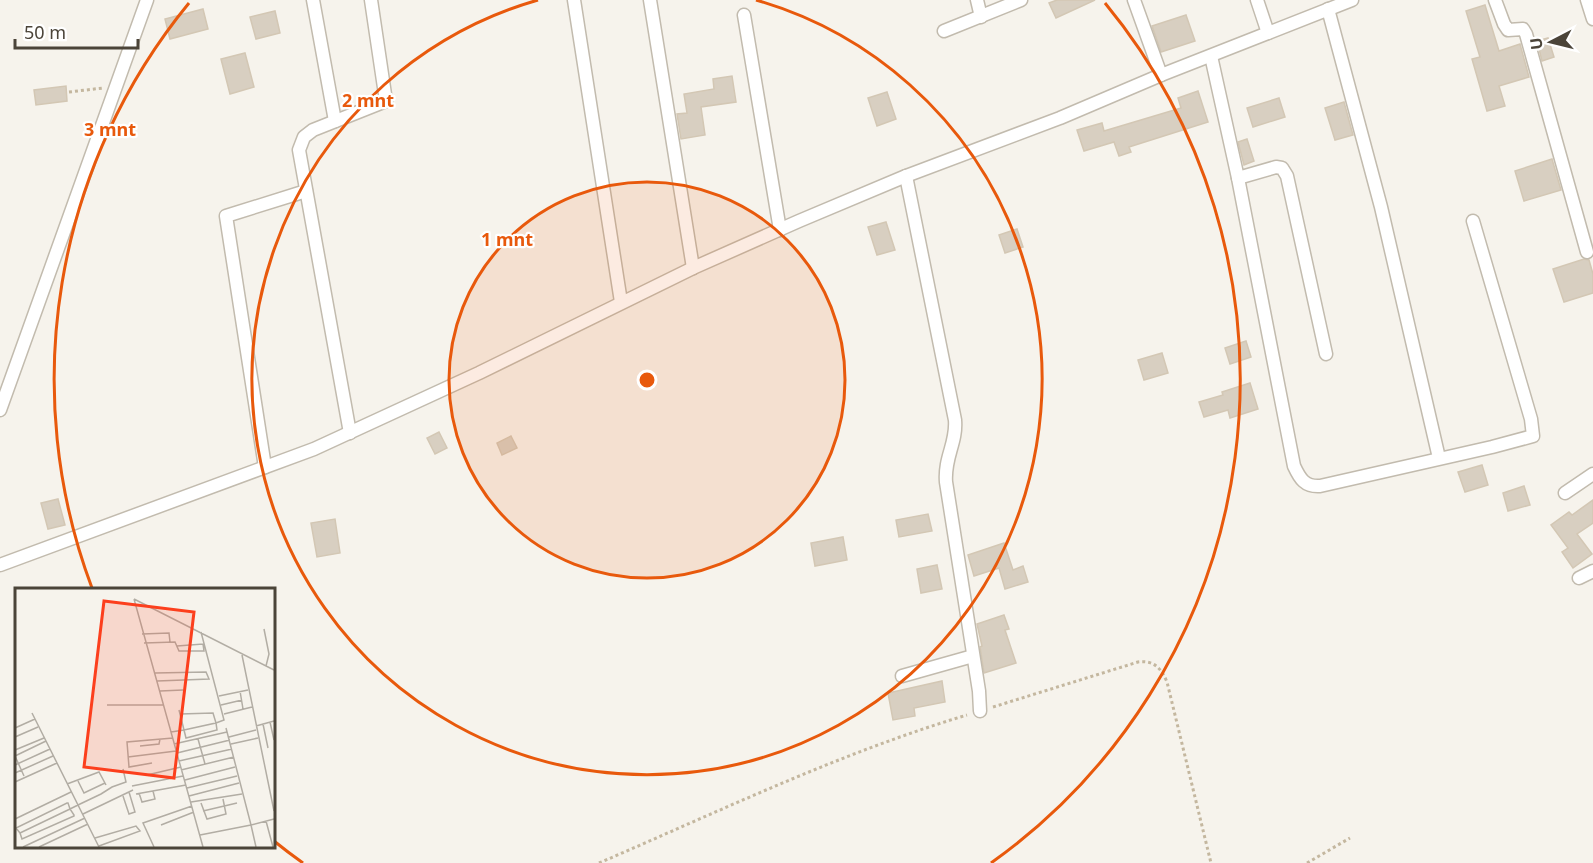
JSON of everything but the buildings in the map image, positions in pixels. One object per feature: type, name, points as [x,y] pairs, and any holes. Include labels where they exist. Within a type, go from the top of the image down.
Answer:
[{"type":"street","points":[[0,410],[147,0]]},
{"type":"street","points":[[313,0],[335,121]]},
{"type":"street","points":[[350,433],[299,150],[304,137],[313,130],[386,101],[371,0]]},
{"type":"street","points":[[574,0],[621,302]]},
{"type":"street","points":[[650,0],[693,268]]},
{"type":"street","points":[[978,0],[981,17]]},
{"type":"street","points":[[944,32],[1021,0]]},
{"type":"street","points":[[1134,0],[1161,75]]},
{"type":"street","points":[[1257,0],[1268,33]]},
{"type":"street","points":[[1495,0],[1508,30],[1523,29],[1526,34],[1587,252]]},
{"type":"street","points":[[1587,0],[1593,19]]},
{"type":"street","points":[[0,565],[314,449],[478,374],[693,268],[780,230],[906,176],[1060,118],[1161,75],[1348,1]]},
{"type":"street","points":[[1328,9],[1381,207],[1438,452]]},
{"type":"street","points":[[744,15],[780,230]]},
{"type":"street","points":[[1210,56],[1238,177],[1294,466],[1305,483],[1320,486],[1438,452],[1533,436],[1532,422],[1473,220]]},
{"type":"street","points":[[1238,177],[1276,167],[1282,168],[1287,176],[1326,354]]},
{"type":"street","points":[[906,176],[955,420],[953,442],[946,461],[946,482],[980,711]]},
{"type":"street","points":[[265,468],[226,216],[306,191]]},
{"type":"street","points":[[1565,493],[1593,474]]},
{"type":"street","points":[[1579,578],[1593,571]]},
{"type":"street","points":[[902,676],[973,656]]},
{"type":"path","points":[[69,92],[116,86]]},
{"type":"path","points":[[598,863],[852,753],[912,731],[1146,661],[1156,664],[1167,682],[1211,863]]},
{"type":"path","points":[[1307,863],[1350,838]]}]
